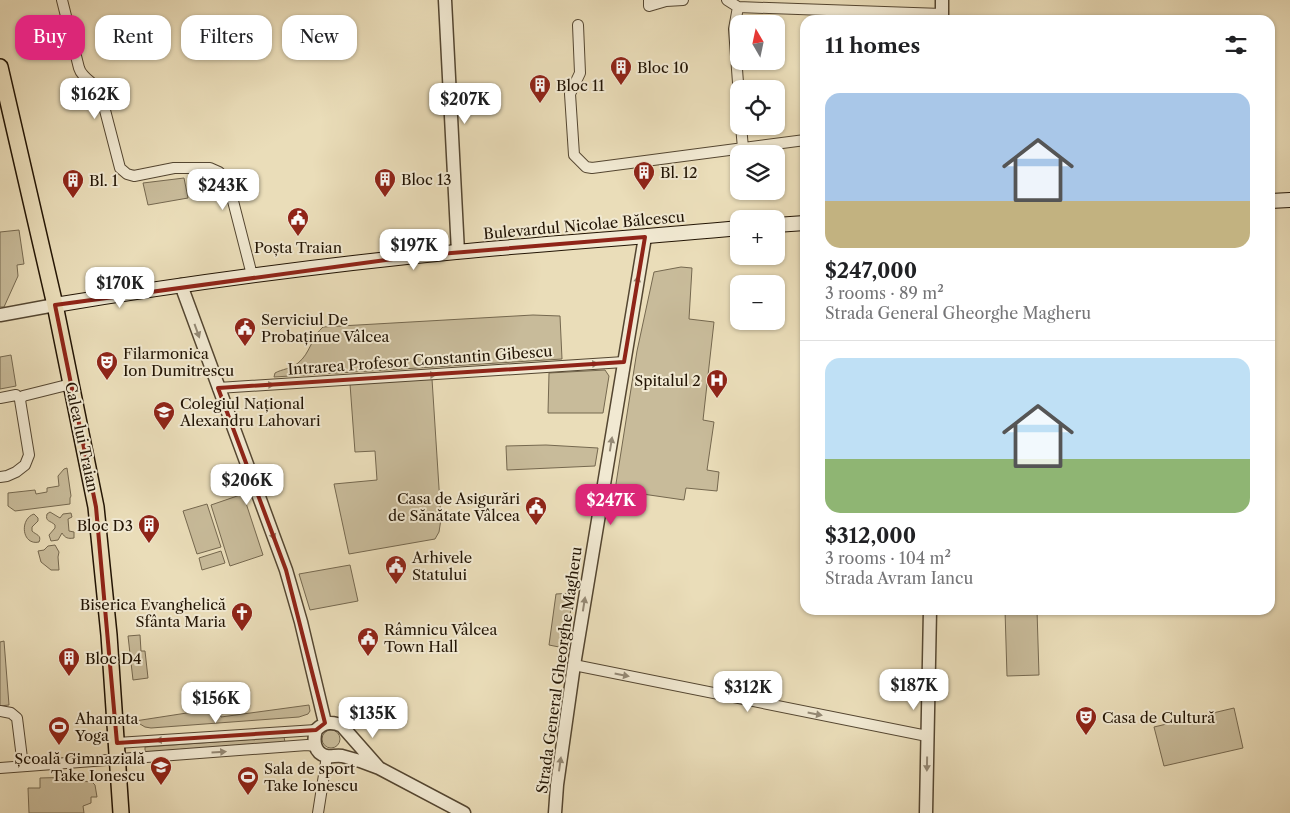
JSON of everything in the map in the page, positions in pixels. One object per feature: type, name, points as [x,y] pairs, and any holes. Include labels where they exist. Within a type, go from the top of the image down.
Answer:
[{"type":"main road","name":"Calea lui Traian","points":[[0,67],[55,305],[92,482],[99,530],[109,635],[121,813]]},
{"type":"main road","points":[[1275,201],[1290,200]]},
{"type":"main road","points":[[785,224],[800,223]]},
{"type":"main road","name":"Bulevardul Nicolae Bălcescu","points":[[55,305],[252,275],[458,252],[730,229]]},
{"type":"street","points":[[62,0],[80,73],[94,82],[100,90],[120,168],[127,174],[134,176],[174,168],[210,168],[219,172],[226,179],[242,231],[252,275]]},
{"type":"street","points":[[444,0],[458,252]]},
{"type":"street","points":[[649,3],[683,0]]},
{"type":"street","points":[[727,0],[738,7],[831,15]]},
{"type":"street","points":[[942,0],[942,15]]},
{"type":"street","points":[[738,7],[734,29],[738,80]]},
{"type":"street","points":[[578,25],[580,73],[570,94],[574,155],[586,167],[592,168],[730,150]]},
{"type":"street","points":[[766,145],[800,141]]},
{"type":"street","name":"Strada General Gheorghe Magheru","points":[[555,813],[557,785],[574,665],[645,237]]},
{"type":"street","points":[[181,285],[286,570],[296,602],[321,727],[314,737],[315,746],[322,754],[379,768],[464,813]]},
{"type":"street","points":[[0,315],[55,305]]},
{"type":"street","name":"Intrarea Profesor Constantin Gibescu","points":[[218,388],[624,362]]},
{"type":"street","points":[[0,477],[7,476],[25,465],[29,455],[20,400],[23,396],[71,384]]},
{"type":"street","points":[[0,398],[16,395]]},
{"type":"street","points":[[926,813],[930,615]]},
{"type":"street","points":[[574,665],[927,736]]},
{"type":"street","points":[[0,711],[11,713],[17,718],[23,766]]},
{"type":"street","points":[[117,743],[321,727],[336,723],[346,730],[379,768]]},
{"type":"street","points":[[318,813],[332,755],[346,747],[348,742],[346,730]]},
{"type":"street","points":[[0,768],[307,745],[315,746]]},
{"type":"highlighted area","points":[[645,237],[624,362],[218,388],[286,570],[325,723],[316,730],[117,743],[96,507],[55,305],[415,256]]},
{"type":"shaded area","points":[[184,178],[188,198],[148,205],[143,183]]},
{"type":"shaded area","points":[[19,230],[24,264],[17,265],[18,276],[4,307],[0,307],[0,232]]},
{"type":"shaded area","points":[[681,267],[692,268],[689,319],[714,322],[703,420],[714,422],[707,470],[719,472],[717,491],[686,488],[684,500],[615,490],[637,351],[654,272]]},
{"type":"shaded area","points":[[533,315],[560,316],[562,359],[274,377],[275,373],[292,367],[302,359],[323,327]]},
{"type":"shaded area","points":[[11,355],[16,386],[0,389],[0,357]]},
{"type":"shaded area","points":[[605,370],[609,376],[603,413],[548,413],[549,373]]},
{"type":"shaded area","points":[[432,379],[441,519],[439,532],[435,539],[349,554],[334,484],[377,480],[375,451],[355,452],[350,384]]},
{"type":"shaded area","points":[[546,445],[598,448],[595,466],[507,470],[506,446]]},
{"type":"shaded area","points":[[67,468],[71,496],[70,504],[15,511],[8,506],[8,493],[35,490],[36,494],[47,492],[47,488],[59,486],[58,476]]},
{"type":"shaded area","points":[[243,494],[263,555],[230,566],[211,505]]},
{"type":"shaded area","points":[[207,504],[221,547],[197,554],[183,511]]},
{"type":"shaded area","points":[[50,512],[60,518],[63,514],[71,513],[72,517],[68,519],[69,531],[74,532],[74,538],[67,538],[62,533],[58,540],[51,541],[49,535],[55,528],[55,525],[48,521],[47,514]]},
{"type":"shaded area","points":[[34,514],[38,521],[32,527],[32,531],[39,536],[39,542],[29,540],[24,531],[26,521]]},
{"type":"shaded area","points":[[55,545],[59,552],[59,570],[51,570],[41,562],[38,551]]},
{"type":"shaded area","points":[[221,551],[225,563],[202,570],[199,558]]},
{"type":"shaded area","points":[[350,565],[358,601],[310,610],[299,574]]},
{"type":"shaded area","points":[[574,593],[564,648],[549,645],[556,594]]},
{"type":"shaded area","points":[[1005,615],[1037,615],[1039,675],[1007,676]]},
{"type":"shaded area","points":[[140,635],[141,651],[145,651],[148,678],[133,680],[128,636]]},
{"type":"shaded area","points":[[4,641],[9,705],[0,706],[0,642]]},
{"type":"shaded area","points":[[309,705],[310,711],[308,714],[299,717],[151,728],[135,721],[219,708],[221,717]]},
{"type":"shaded area","points":[[1234,708],[1243,748],[1164,766],[1154,727]]},
{"type":"shaded area","points":[[331,730],[339,735],[340,739],[335,747],[331,748],[323,743],[322,739],[327,731]]},
{"type":"shaded area","points":[[284,737],[285,742],[145,752],[145,747]]},
{"type":"shaded area","points":[[77,777],[82,781],[92,782],[95,785],[97,797],[91,797],[91,803],[83,806],[84,813],[29,813],[28,788],[40,788],[40,778]]},
{"type":"place","name":"Bloc 10","points":[[621,86]]},
{"type":"place","name":"Bloc 11","points":[[540,104]]},
{"type":"place","name":"Bl. 12","points":[[644,191]]},
{"type":"place","name":"Bloc 13","points":[[385,198]]},
{"type":"place","name":"Bl. 1","points":[[73,199]]},
{"type":"place","name":"Poșta Traian","points":[[298,237]]},
{"type":"place","name":"Serviciul De Probaținue Vâlcea","points":[[245,347]]},
{"type":"place","name":"Filarmonica Ion Dumitrescu","points":[[107,381]]},
{"type":"place","name":"Spitalul 2","points":[[717,399]]},
{"type":"place","name":"Colegiul Național Alexandru Lahovari","points":[[164,431]]},
{"type":"place","name":"Casa de Asigurări de Sănătate Vâlcea","points":[[536,526]]},
{"type":"place","name":"Bloc D3","points":[[149,544]]},
{"type":"place","name":"Arhivele Statului","points":[[396,585]]},
{"type":"place","name":"Biserica Evanghelică Sfânta Maria","points":[[242,632]]},
{"type":"place","name":"Râmnicu Vâlcea Town Hall","points":[[368,657]]},
{"type":"place","name":"Bloc D4","points":[[69,677]]},
{"type":"place","name":"Casa de Cultură","points":[[1086,736]]},
{"type":"place","name":"Ahamata Yoga","points":[[59,746]]},
{"type":"place","name":"Școală Gimnazială Take Ionescu","points":[[161,786]]},
{"type":"place","name":"Sala de sport Take Ionescu","points":[[248,796]]}]
